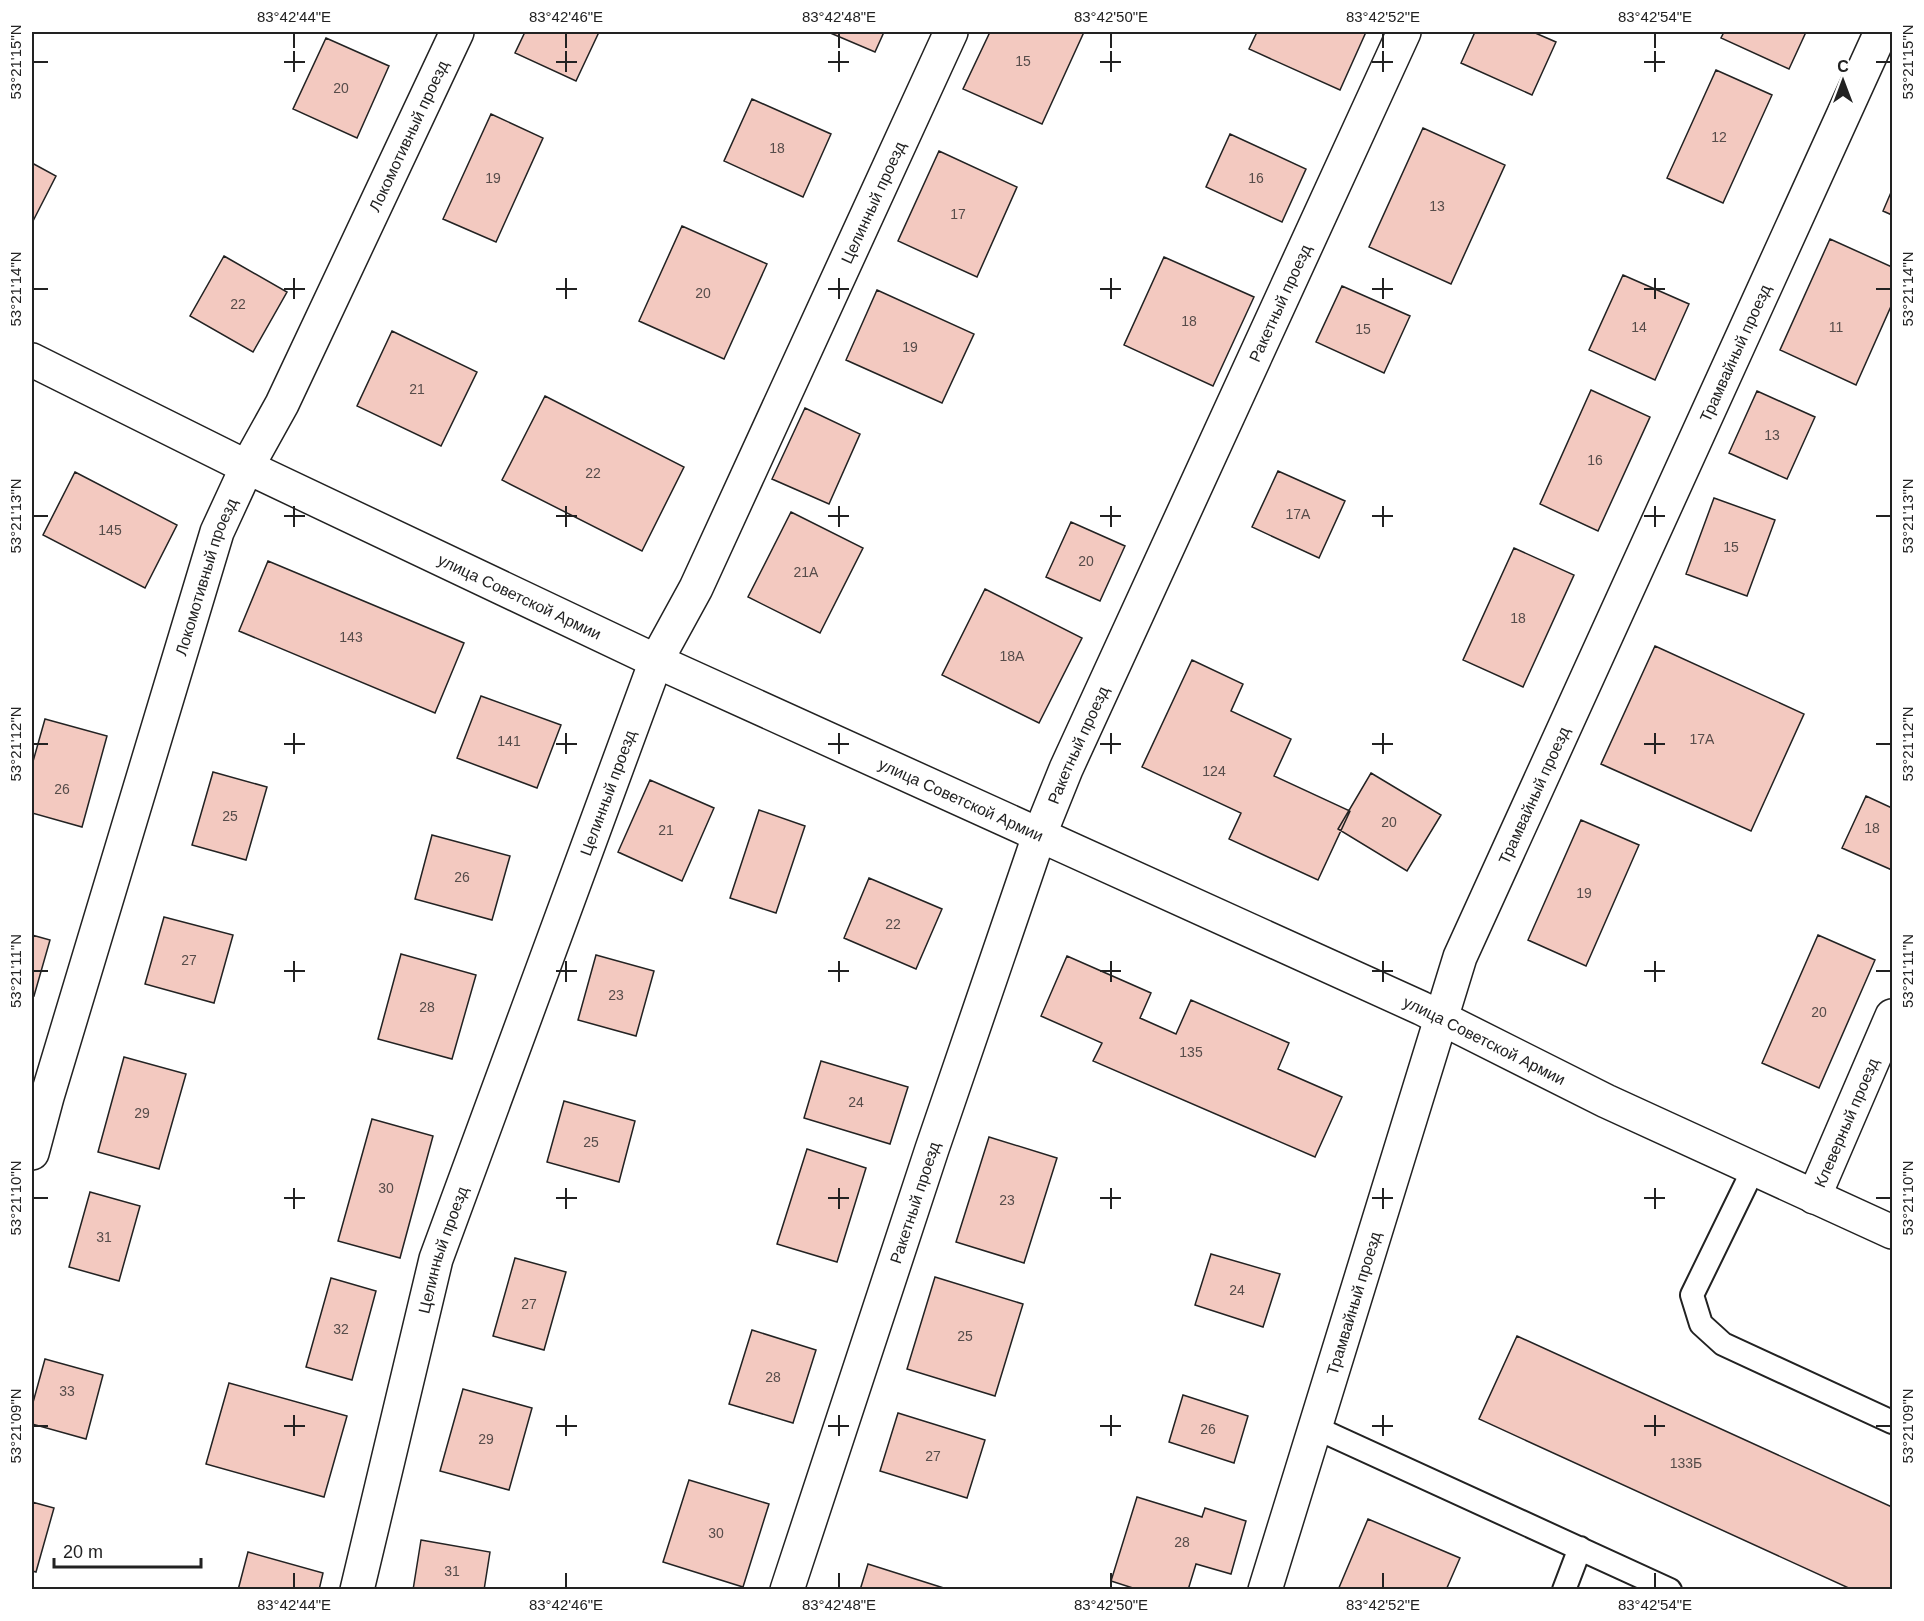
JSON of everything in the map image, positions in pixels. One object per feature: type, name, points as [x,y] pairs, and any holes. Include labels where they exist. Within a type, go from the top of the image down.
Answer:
[{"type":"street","name":"Локомотивный проезд","points":[[32,1153],[46,1097],[217,532],[247,467],[282,404],[457,32]]},
{"type":"street","name":"Целинный проезд","points":[[357,1590],[436,1259],[656,661],[696,588],[951,32]]},
{"type":"street","name":"Ракетный проезд","points":[[787,1590],[932,1149],[1039,836],[1071,758],[1404,32]]},
{"type":"street","name":"Трамвайный проезд","points":[[1265,1590],[1460,957],[1881,32]]},
{"type":"street","name":"улица Советской Армии","points":[[32,360],[247,467],[656,661],[1441,1018],[1606,1101],[1893,1232]]},
{"type":"street","name":"Клеверный проезд","points":[[1814,1197],[1893,1016]]},
{"type":"lane","points":[[1753,1170],[1692,1295],[1701,1324],[1723,1344],[1893,1422]]},
{"type":"lane","points":[[1314,1426],[1670,1590]]},
{"type":"lane","points":[[1564,1590],[1580,1548]]},
{"type":"building","points":[[525,32],[599,32],[576,81],[515,53]]},
{"type":"building","points":[[828,32],[884,32],[875,52]]},
{"type":"building","points":[[990,32],[1084,32],[1042,124],[963,89]]},
{"type":"building","points":[[1257,32],[1366,32],[1340,90],[1249,49]]},
{"type":"building","points":[[1475,32],[1533,32],[1556,42],[1532,95],[1461,63]]},
{"type":"building","points":[[1724,32],[1806,32],[1789,69],[1721,38]]},
{"type":"building","points":[[326,38],[389,66],[357,138],[293,109]]},
{"type":"building","points":[[1716,70],[1772,95],[1723,203],[1667,178]]},
{"type":"building","points":[[752,99],[831,134],[803,197],[724,161]]},
{"type":"building","points":[[491,114],[543,138],[496,242],[443,219]]},
{"type":"building","points":[[1423,128],[1505,165],[1451,284],[1369,247]]},
{"type":"building","points":[[1230,134],[1306,169],[1282,222],[1206,187]]},
{"type":"building","points":[[939,151],[1017,187],[977,277],[898,241]]},
{"type":"building","points":[[32,163],[56,176],[32,223]]},
{"type":"building","points":[[1892,190],[1892,215],[1883,211]]},
{"type":"building","points":[[682,226],[767,264],[724,359],[639,321]]},
{"type":"building","points":[[1830,239],[1892,267],[1892,304],[1856,385],[1780,350]]},
{"type":"building","points":[[224,256],[287,292],[253,352],[190,316]]},
{"type":"building","points":[[1164,257],[1254,297],[1213,386],[1124,345]]},
{"type":"building","points":[[1623,275],[1689,304],[1655,380],[1589,350]]},
{"type":"building","points":[[1342,286],[1410,316],[1384,373],[1316,342]]},
{"type":"building","points":[[877,290],[974,334],[942,403],[846,360]]},
{"type":"building","points":[[392,331],[477,372],[441,446],[357,406]]},
{"type":"building","points":[[1591,390],[1650,417],[1598,531],[1540,504]]},
{"type":"building","points":[[1757,391],[1815,417],[1787,479],[1729,453]]},
{"type":"building","points":[[545,396],[684,467],[642,551],[502,480]]},
{"type":"building","points":[[805,408],[860,434],[829,504],[772,479]]},
{"type":"building","points":[[1278,471],[1345,501],[1319,558],[1252,527]]},
{"type":"building","points":[[75,472],[177,525],[145,588],[43,535]]},
{"type":"building","points":[[1714,498],[1775,520],[1747,596],[1686,574]]},
{"type":"building","points":[[791,512],[863,548],[820,633],[748,597]]},
{"type":"building","points":[[1071,522],[1125,546],[1100,601],[1046,577]]},
{"type":"building","points":[[1514,548],[1574,575],[1523,687],[1463,660]]},
{"type":"building","points":[[268,561],[464,643],[435,713],[239,631]]},
{"type":"building","points":[[985,589],[1082,638],[1039,723],[942,675]]},
{"type":"building","points":[[1655,646],[1804,714],[1751,831],[1601,764]]},
{"type":"building","points":[[1192,660],[1243,684],[1231,711],[1291,739],[1274,776],[1350,811],[1318,880],[1229,839],[1241,813],[1142,767]]},
{"type":"building","points":[[481,696],[561,725],[537,788],[457,758]]},
{"type":"building","points":[[45,719],[107,736],[82,827],[32,813],[32,765]]},
{"type":"building","points":[[213,772],[267,787],[246,860],[192,845]]},
{"type":"building","points":[[1371,773],[1441,815],[1407,871],[1338,829]]},
{"type":"building","points":[[650,780],[714,808],[682,881],[618,852]]},
{"type":"building","points":[[1866,796],[1892,808],[1892,870],[1842,848]]},
{"type":"building","points":[[759,810],[805,826],[776,913],[730,898]]},
{"type":"building","points":[[1581,820],[1639,845],[1586,966],[1528,940]]},
{"type":"building","points":[[432,835],[510,856],[492,920],[415,899]]},
{"type":"building","points":[[869,878],[942,909],[916,969],[844,938]]},
{"type":"building","points":[[164,917],[233,935],[214,1003],[145,984]]},
{"type":"building","points":[[32,935],[50,940],[34,996],[32,995]]},
{"type":"building","points":[[1818,935],[1875,960],[1819,1088],[1762,1063]]},
{"type":"building","points":[[401,954],[476,975],[452,1059],[378,1039]]},
{"type":"building","points":[[596,955],[654,971],[636,1036],[578,1020]]},
{"type":"building","points":[[1067,956],[1151,993],[1140,1018],[1176,1034],[1191,1000],[1289,1043],[1278,1069],[1342,1097],[1315,1157],[1093,1061],[1102,1043],[1041,1016]]},
{"type":"building","points":[[124,1057],[186,1074],[159,1169],[98,1152]]},
{"type":"building","points":[[821,1061],[908,1087],[890,1144],[804,1118]]},
{"type":"building","points":[[564,1101],[635,1121],[619,1182],[547,1162]]},
{"type":"building","points":[[372,1119],[433,1136],[400,1258],[338,1241]]},
{"type":"building","points":[[989,1137],[1057,1158],[1024,1263],[956,1242]]},
{"type":"building","points":[[807,1149],[866,1168],[837,1262],[777,1244]]},
{"type":"building","points":[[90,1192],[140,1206],[119,1281],[69,1267]]},
{"type":"building","points":[[1211,1254],[1280,1274],[1263,1327],[1195,1305]]},
{"type":"building","points":[[515,1258],[566,1272],[544,1350],[493,1336]]},
{"type":"building","points":[[935,1277],[1023,1304],[995,1396],[907,1369]]},
{"type":"building","points":[[331,1278],[376,1291],[352,1380],[306,1367]]},
{"type":"building","points":[[752,1330],[816,1350],[793,1423],[729,1404]]},
{"type":"building","points":[[1517,1336],[1892,1507],[1892,1590],[1853,1590],[1479,1419]]},
{"type":"building","points":[[45,1359],[103,1375],[86,1439],[32,1424],[32,1406]]},
{"type":"building","points":[[229,1383],[347,1416],[324,1497],[206,1464]]},
{"type":"building","points":[[463,1389],[532,1408],[509,1490],[440,1471]]},
{"type":"building","points":[[1183,1395],[1248,1416],[1234,1463],[1169,1442]]},
{"type":"building","points":[[898,1413],[985,1440],[967,1498],[880,1471]]},
{"type":"building","points":[[689,1480],[769,1504],[743,1587],[663,1562]]},
{"type":"building","points":[[1137,1497],[1202,1517],[1205,1508],[1246,1521],[1231,1574],[1196,1564],[1188,1590],[1139,1590],[1111,1581]]},
{"type":"building","points":[[32,1502],[54,1508],[36,1572],[32,1571]]},
{"type":"building","points":[[1368,1519],[1460,1558],[1446,1590],[1338,1590]]},
{"type":"building","points":[[421,1540],[490,1552],[484,1590],[413,1590]]},
{"type":"building","points":[[248,1552],[323,1573],[319,1590],[238,1590]]},
{"type":"building","points":[[868,1564],[950,1590],[860,1590]]}]
